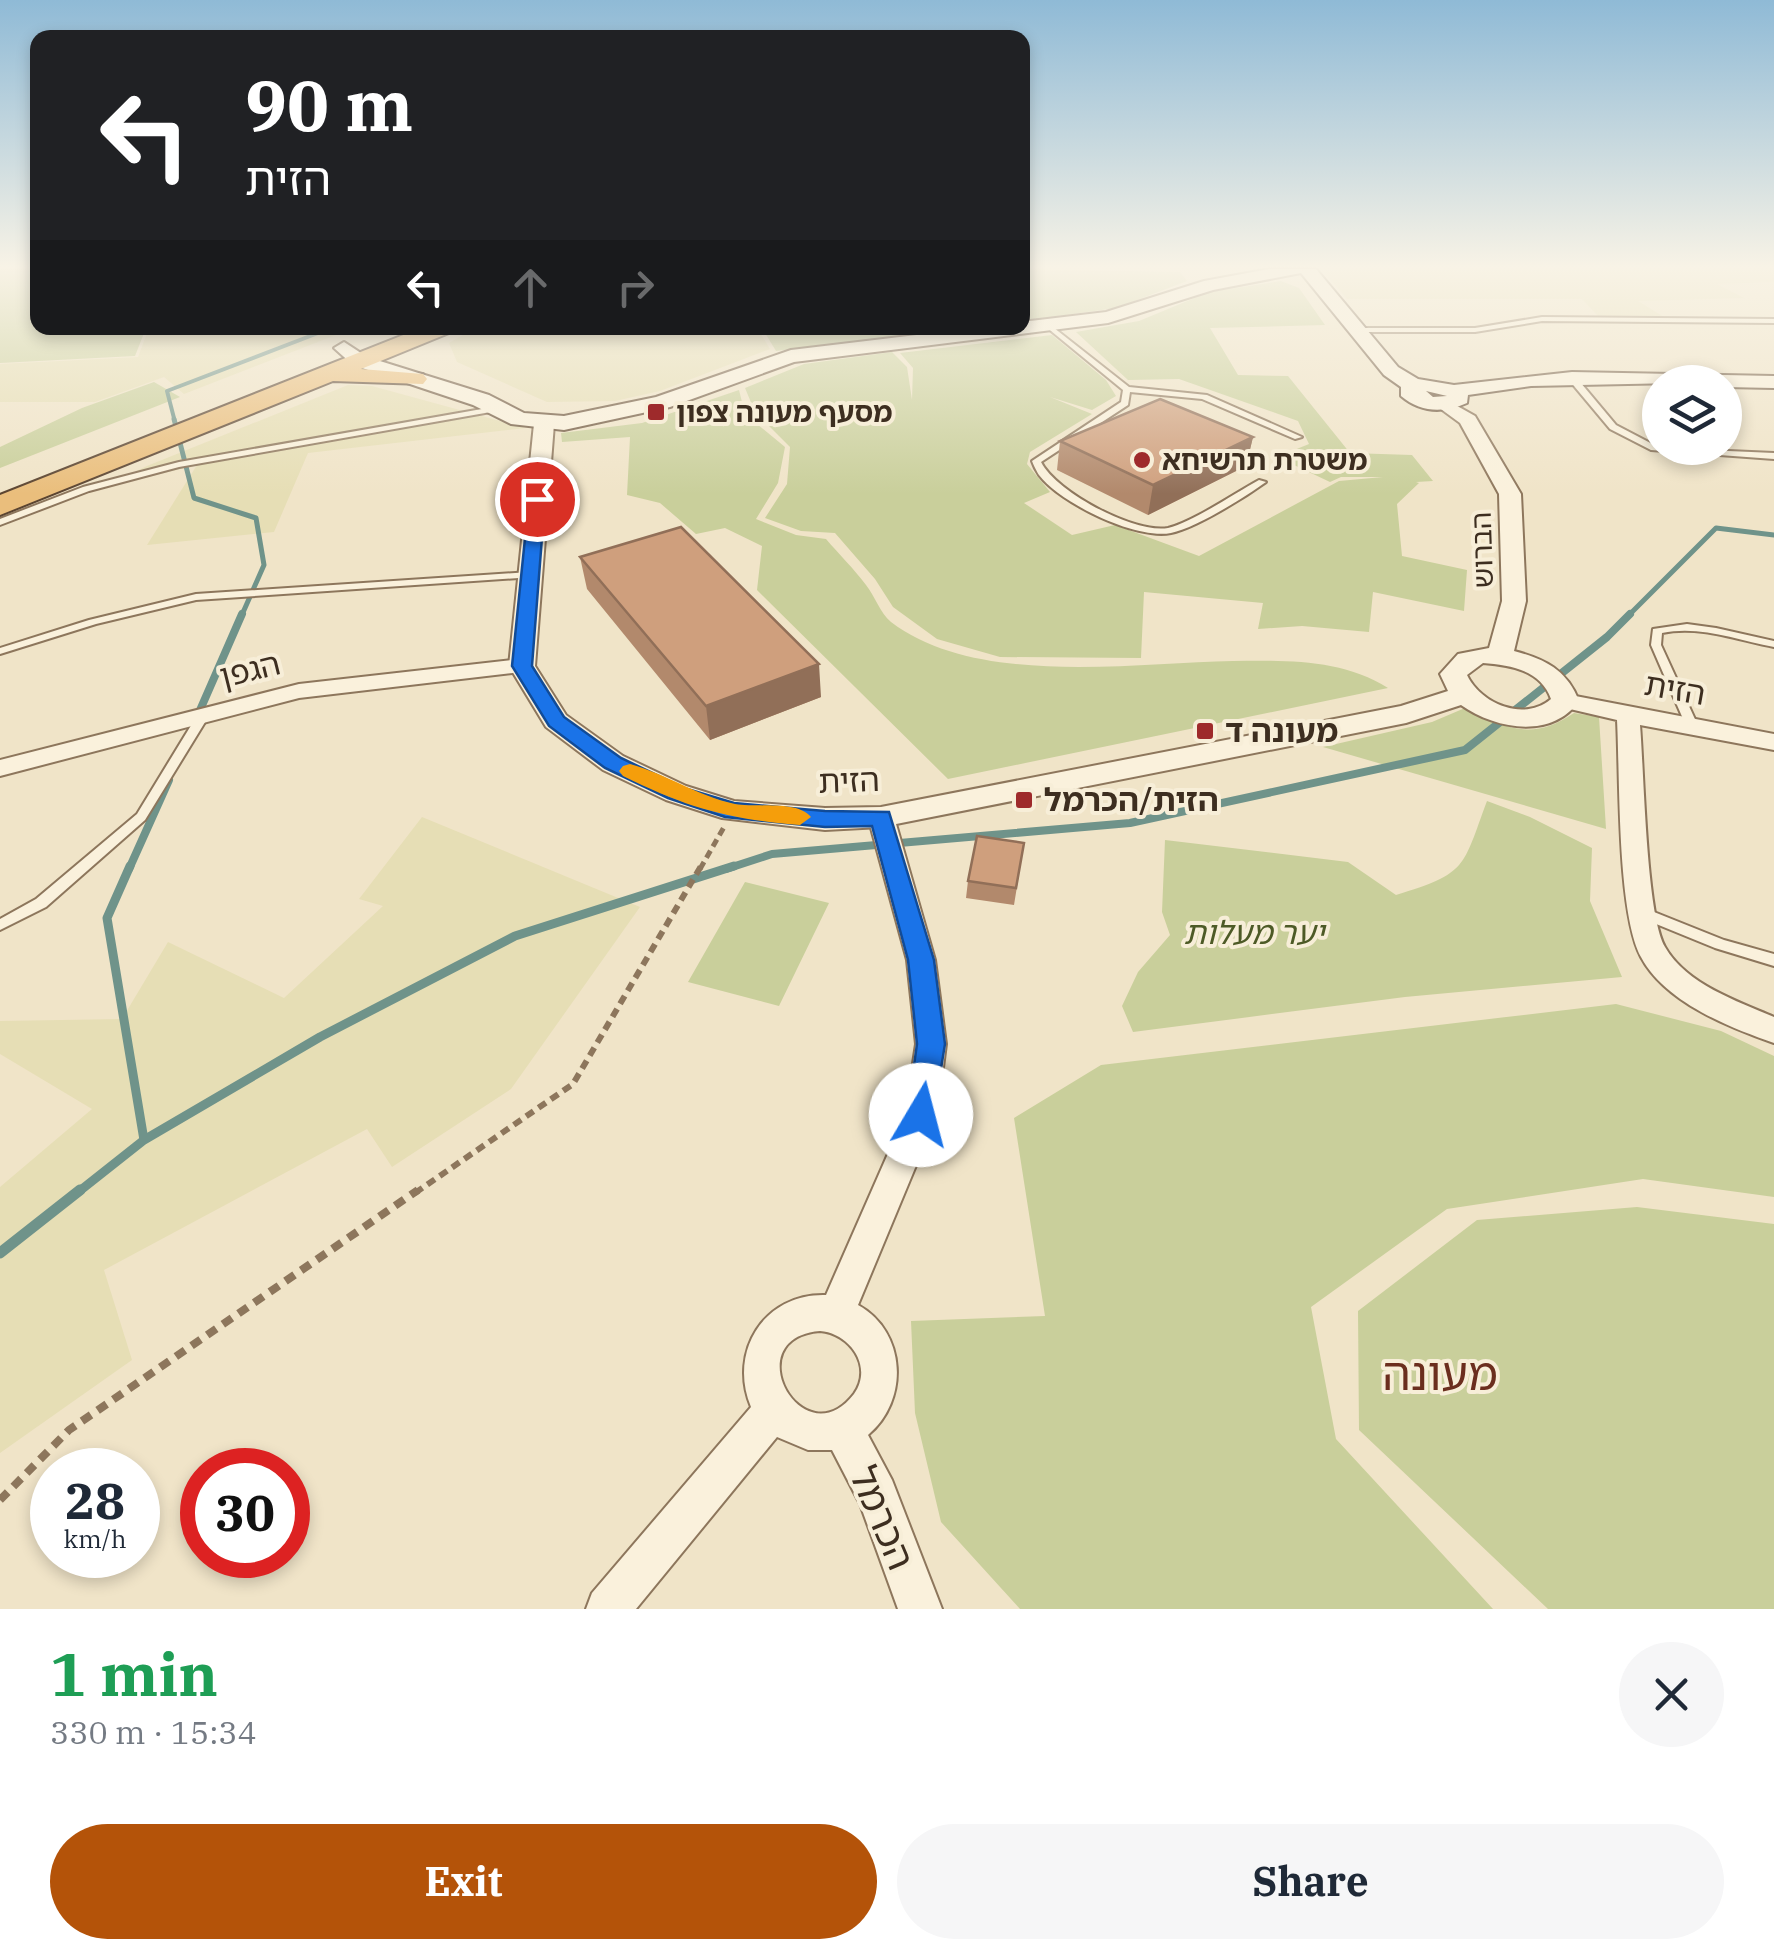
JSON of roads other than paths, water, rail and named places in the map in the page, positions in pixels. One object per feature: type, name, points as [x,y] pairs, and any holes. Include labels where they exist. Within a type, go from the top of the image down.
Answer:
[{"type":"highway","points":[[0,506],[302,384],[373,344]]},
{"type":"highway","points":[[0,482],[391,344]]},
{"type":"highway","points":[[302,384],[354,374],[421,376],[424,350],[429,344]]},
{"type":"main road","points":[[360,354],[520,419],[544,424],[662,402],[791,356],[893,344]]},
{"type":"main road","points":[[1369,344],[1391,371],[1414,386],[1431,384],[1449,398],[1572,378],[1774,382]]},
{"type":"street","name":"הברוש","points":[[1449,398],[1468,420],[1510,494],[1514,601],[1500,656]]},
{"type":"street","points":[[522,666],[544,424]]},
{"type":"street","points":[[1500,656],[1540,669],[1562,690],[1564,700],[1556,713],[1524,718],[1491,710],[1464,695],[1455,684],[1453,674],[1457,665],[1467,658],[1500,656]]},
{"type":"street","name":"הגפן","points":[[0,768],[299,691],[522,666]]},
{"type":"street","name":"הזית","points":[[522,666],[556,721],[613,763],[676,793],[733,811],[825,819],[881,817],[1406,714],[1464,695]]},
{"type":"street","name":"הזית","points":[[1564,700],[1628,716],[1774,742]]},
{"type":"street","points":[[1628,716],[1650,950],[1693,994],[1774,1030]]},
{"type":"street","points":[[837,1312],[921,1115],[931,1044],[921,960],[881,817]]},
{"type":"street","points":[[822,1310],[837,1312],[855,1321],[869,1335],[878,1354],[879,1376],[873,1397],[860,1415],[842,1428],[804,1431],[787,1424],[774,1410],[762,1378],[769,1345],[791,1320],[822,1310]]},
{"type":"street","points":[[608,1609],[774,1410]]},
{"type":"street","name":"הכרמל","points":[[842,1428],[877,1496],[920,1609]]},
{"type":"lane","points":[[1070,344],[1127,389],[1204,398],[1298,437]]},
{"type":"lane","points":[[1572,378],[1613,427],[1654,448],[1774,456]]},
{"type":"lane","points":[[1127,389],[1126,403],[1036,461],[1038,472],[1045,479],[1085,505],[1116,519],[1167,532],[1262,482]]},
{"type":"lane","points":[[0,522],[86,489],[179,465],[490,404]]},
{"type":"lane","points":[[0,650],[196,597],[530,575]]},
{"type":"lane","points":[[1693,728],[1656,645],[1657,630],[1676,625],[1704,628],[1774,644]]},
{"type":"lane","points":[[0,925],[42,902],[141,817],[204,714]]},
{"type":"lane","points":[[1644,913],[1720,944],[1774,960]]},
{"type":"waterway","points":[[175,422],[167,391],[289,344]]},
{"type":"waterway","points":[[174,419],[194,498],[256,518],[264,565],[241,617]]},
{"type":"waterway","points":[[726,869],[772,854],[1130,823],[1465,750],[1607,637],[1716,528],[1774,535]]},
{"type":"waterway","points":[[197,717],[242,614]]},
{"type":"waterway","points":[[129,869],[169,780]]},
{"type":"waterway","points":[[130,866],[107,918],[144,1140]]},
{"type":"waterway","points":[[144,1140],[320,1037],[515,936],[734,866]]},
{"type":"waterway","points":[[77,1193],[144,1140]]},
{"type":"waterway","points":[[0,1253],[80,1190]]},
{"type":"place","name":"מסעף מעונה צפון","points":[[656,412]]},
{"type":"place","name":"משטרת תרשיחא","points":[[1142,460]]},
{"type":"place","name":"מעונה ד","points":[[1205,731]]},
{"type":"place","name":"הזית/הכרמל","points":[[1024,800]]},
{"type":"district","name":"מעונה","points":[[1440,1374]]},
{"type":"park label","name":"יער מעלות","points":[[1254,933]]}]
